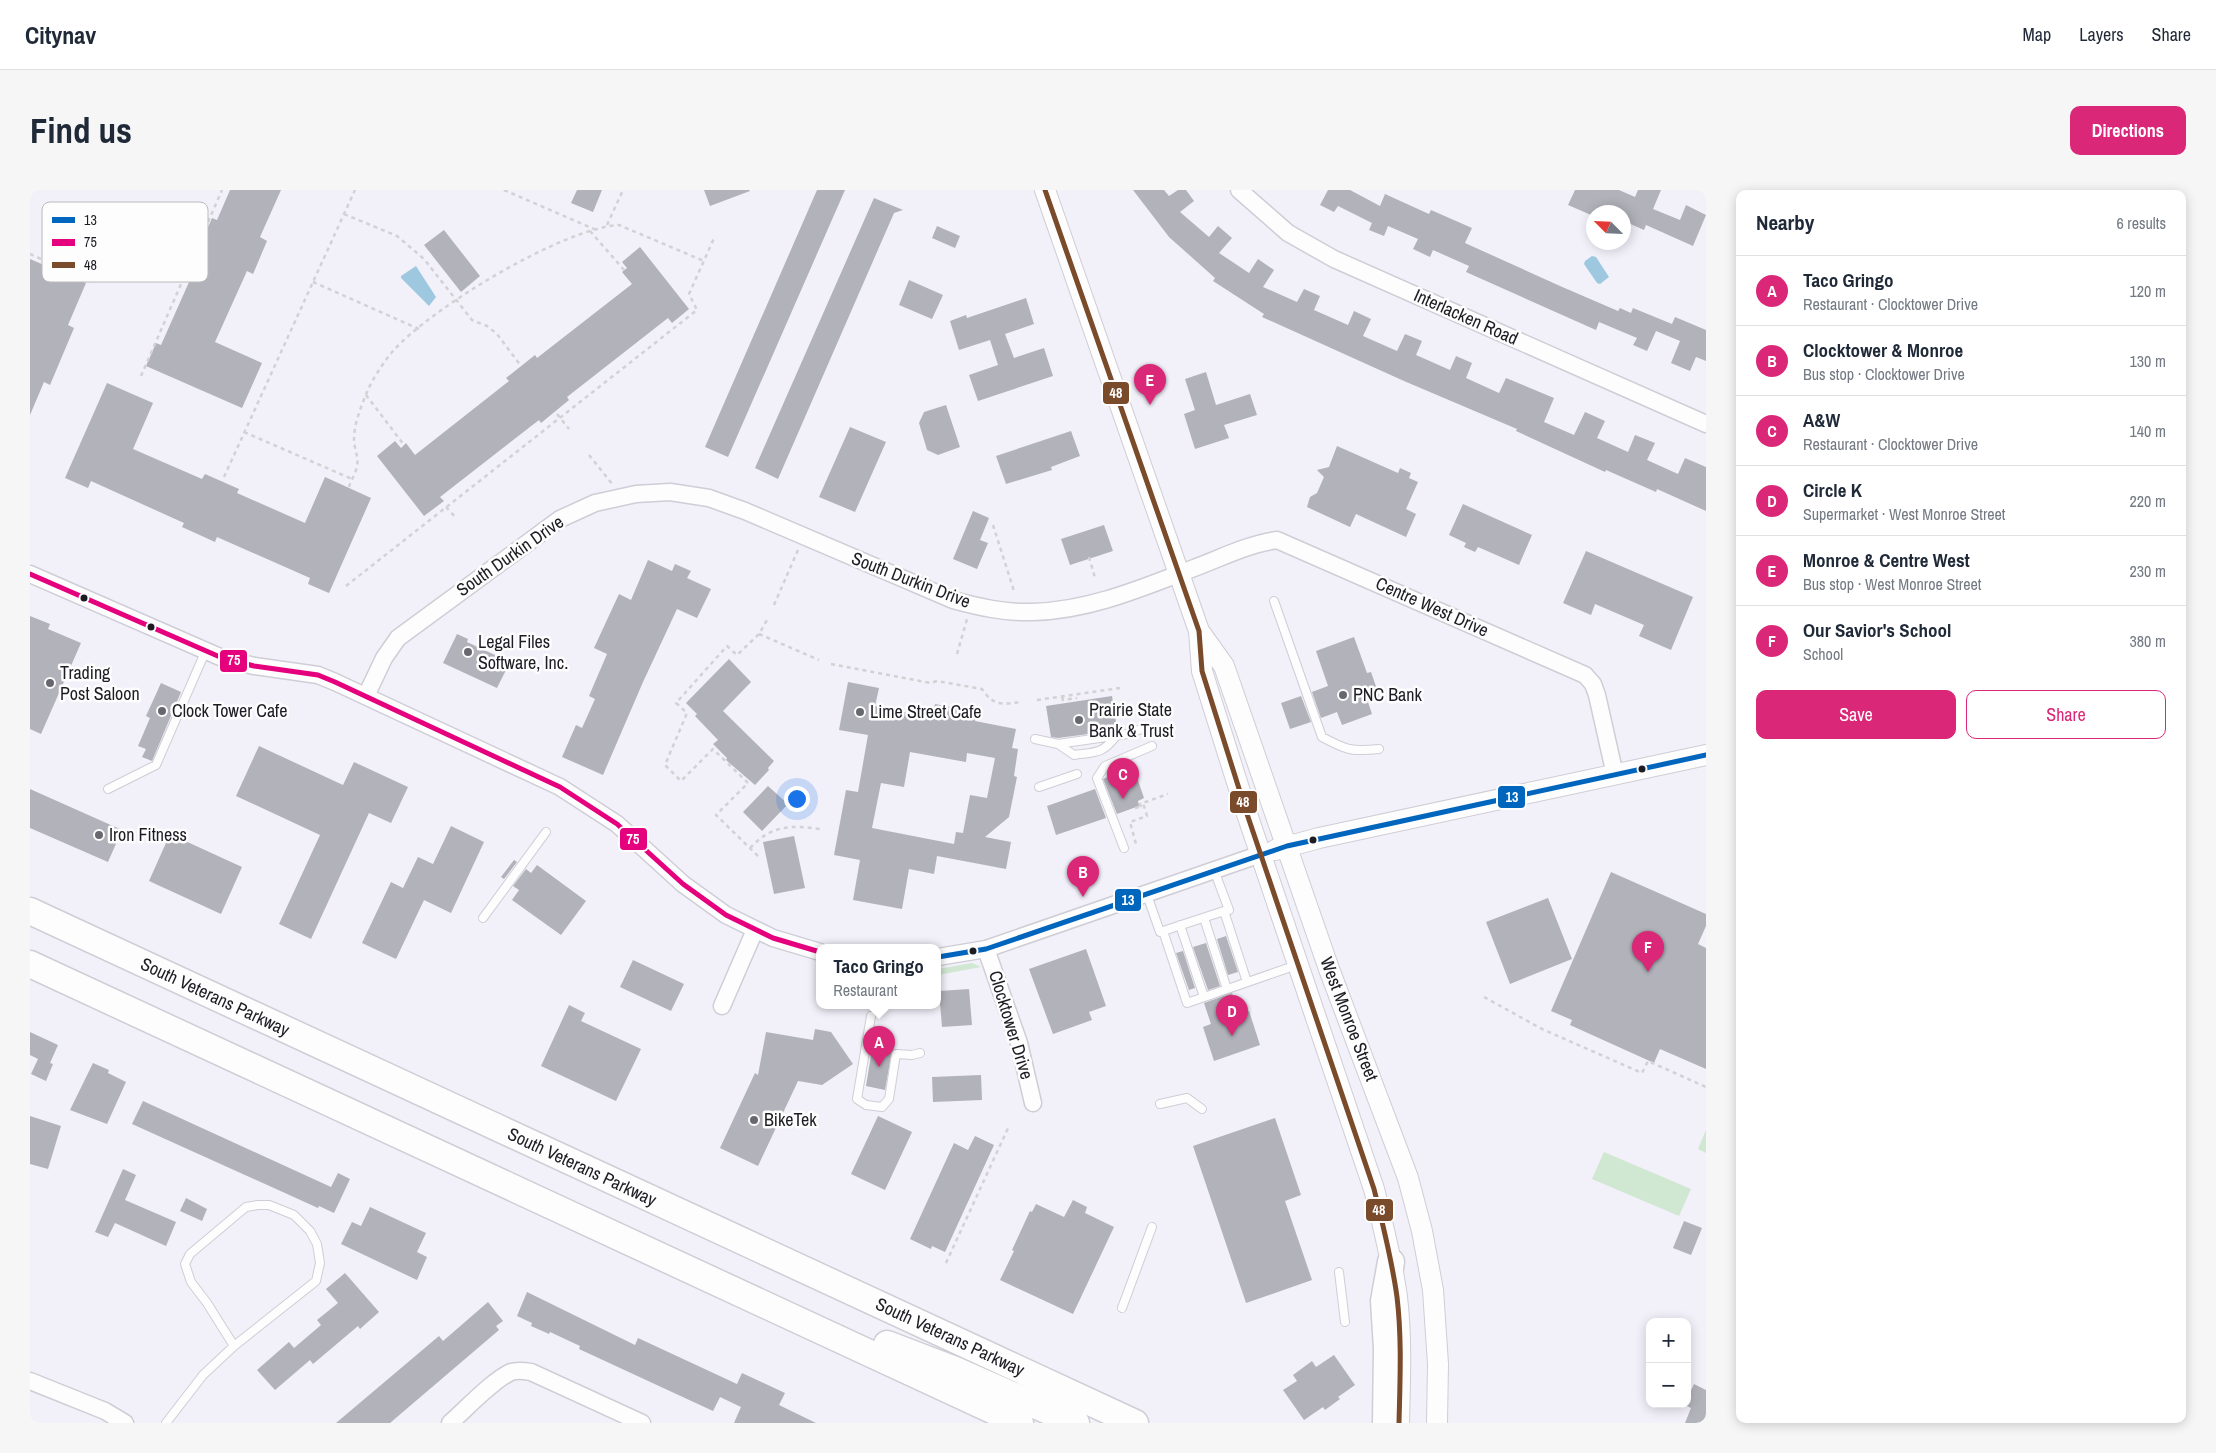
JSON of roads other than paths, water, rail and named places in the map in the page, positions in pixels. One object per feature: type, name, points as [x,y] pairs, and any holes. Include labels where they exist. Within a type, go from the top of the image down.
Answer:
[{"type":"highway","name":"South Veterans Parkway","points":[[30,911],[1135,1423]]},
{"type":"highway","points":[[30,964],[1020,1423]]},
{"type":"highway","points":[[1386,1423],[1387,1348],[1384,1301],[1391,1262]]},
{"type":"highway","points":[[777,1311],[833,1323],[955,1370],[1076,1423]]},
{"type":"highway","points":[[834,1338],[879,1372],[988,1423]]},
{"type":"street","name":"West Monroe Street","points":[[1045,190],[1199,631],[1202,671],[1261,854],[1374,1189],[1391,1262],[1400,1334],[1400,1423]]},
{"type":"street","name":"Interlacken Road","points":[[1238,190],[1288,233],[1334,259],[1706,424]]},
{"type":"street","name":"South Durkin Drive","points":[[366,696],[384,658],[398,638],[560,519],[595,503],[626,496],[670,492],[709,498],[764,519],[930,592],[953,600],[988,608],[1030,612],[1066,609],[1103,600],[1180,574]]},
{"type":"street","name":"Centre West Drive","points":[[1180,574],[1251,546],[1277,540],[1570,667],[1585,675],[1593,684],[1602,712],[1615,774]]},
{"type":"street","points":[[30,574],[233,661],[254,666],[318,675],[534,774],[580,799],[617,824],[701,898],[755,930],[788,943],[816,951]]},
{"type":"street","name":"West Monroe Street","points":[[1199,631],[1224,666],[1329,969],[1408,1178],[1422,1231],[1433,1290],[1437,1324],[1438,1423]]},
{"type":"street","points":[[1261,854],[1286,846],[1706,755]]},
{"type":"street","name":"Clocktower Drive","points":[[941,956],[986,949],[1146,892],[1261,854]]},
{"type":"street","points":[[722,1006],[755,930]]},
{"type":"street","name":"Clocktower Drive","points":[[986,949],[1019,1043],[1033,1103]]},
{"type":"street","points":[[450,1423],[513,1371],[531,1372],[642,1423]]},
{"type":"street","points":[[30,1380],[106,1411],[124,1423]]},
{"type":"lane","points":[[1274,601],[1322,737],[1338,746],[1355,751],[1379,749]]},
{"type":"lane","points":[[108,789],[156,765],[206,650]]},
{"type":"lane","points":[[1035,739],[1058,744],[1116,736],[1147,727]]},
{"type":"lane","points":[[1058,744],[1074,755],[1101,751],[1108,747],[1116,736]]},
{"type":"lane","points":[[1124,848],[1097,778],[1106,766],[1152,746]]},
{"type":"lane","points":[[1039,786],[1077,774]]},
{"type":"lane","points":[[483,918],[546,832]]},
{"type":"lane","points":[[1146,892],[1160,932],[1180,926],[1229,910],[1214,870]]},
{"type":"lane","points":[[1224,911],[1247,982]]},
{"type":"lane","points":[[1204,918],[1227,989]]},
{"type":"lane","points":[[1180,926],[1204,997]]},
{"type":"lane","points":[[1163,931],[1187,1003],[1299,965]]},
{"type":"lane","points":[[871,1016],[857,1099],[866,1105],[882,1107],[889,1099],[896,1054],[912,1055],[920,1052]]},
{"type":"lane","points":[[1160,1104],[1187,1098],[1202,1108]]},
{"type":"lane","points":[[166,1423],[202,1375],[234,1346],[316,1281],[320,1263],[317,1244],[310,1232],[294,1215],[269,1206],[246,1207],[190,1254],[185,1264],[191,1282],[208,1304],[234,1346]]},
{"type":"lane","points":[[1122,1308],[1152,1227]]},
{"type":"lane","points":[[1339,1272],[1345,1322]]},
{"type":"water","points":[[1592,256],[1596,257],[1609,277],[1600,284],[1597,283],[1584,264]]},
{"type":"water","points":[[416,266],[436,297],[429,306],[401,278],[401,276]]},
{"type":"place","name":"Monroe & Centre West","points":[[1150,405]]},
{"type":"place","name":"Legal Files Software, Inc.","points":[[468,652]]},
{"type":"place","name":"Trading Post Saloon","points":[[50,683]]},
{"type":"place","name":"PNC Bank","points":[[1343,695]]},
{"type":"place","name":"Clock Tower Cafe","points":[[162,711]]},
{"type":"place","name":"Lime Street Cafe","points":[[860,712]]},
{"type":"place","name":"Prairie State Bank & Trust","points":[[1079,720]]},
{"type":"place","name":"A&W","points":[[1123,799]]},
{"type":"place","name":"Iron Fitness","points":[[99,835]]},
{"type":"place","name":"Clocktower & Monroe","points":[[1083,897]]},
{"type":"place","name":"Our Savior's School","points":[[1648,972]]},
{"type":"place","name":"Circle K","points":[[1232,1036]]},
{"type":"place","name":"Taco Gringo","points":[[879,1067]]},
{"type":"place","name":"BikeTek","points":[[754,1120]]}]
